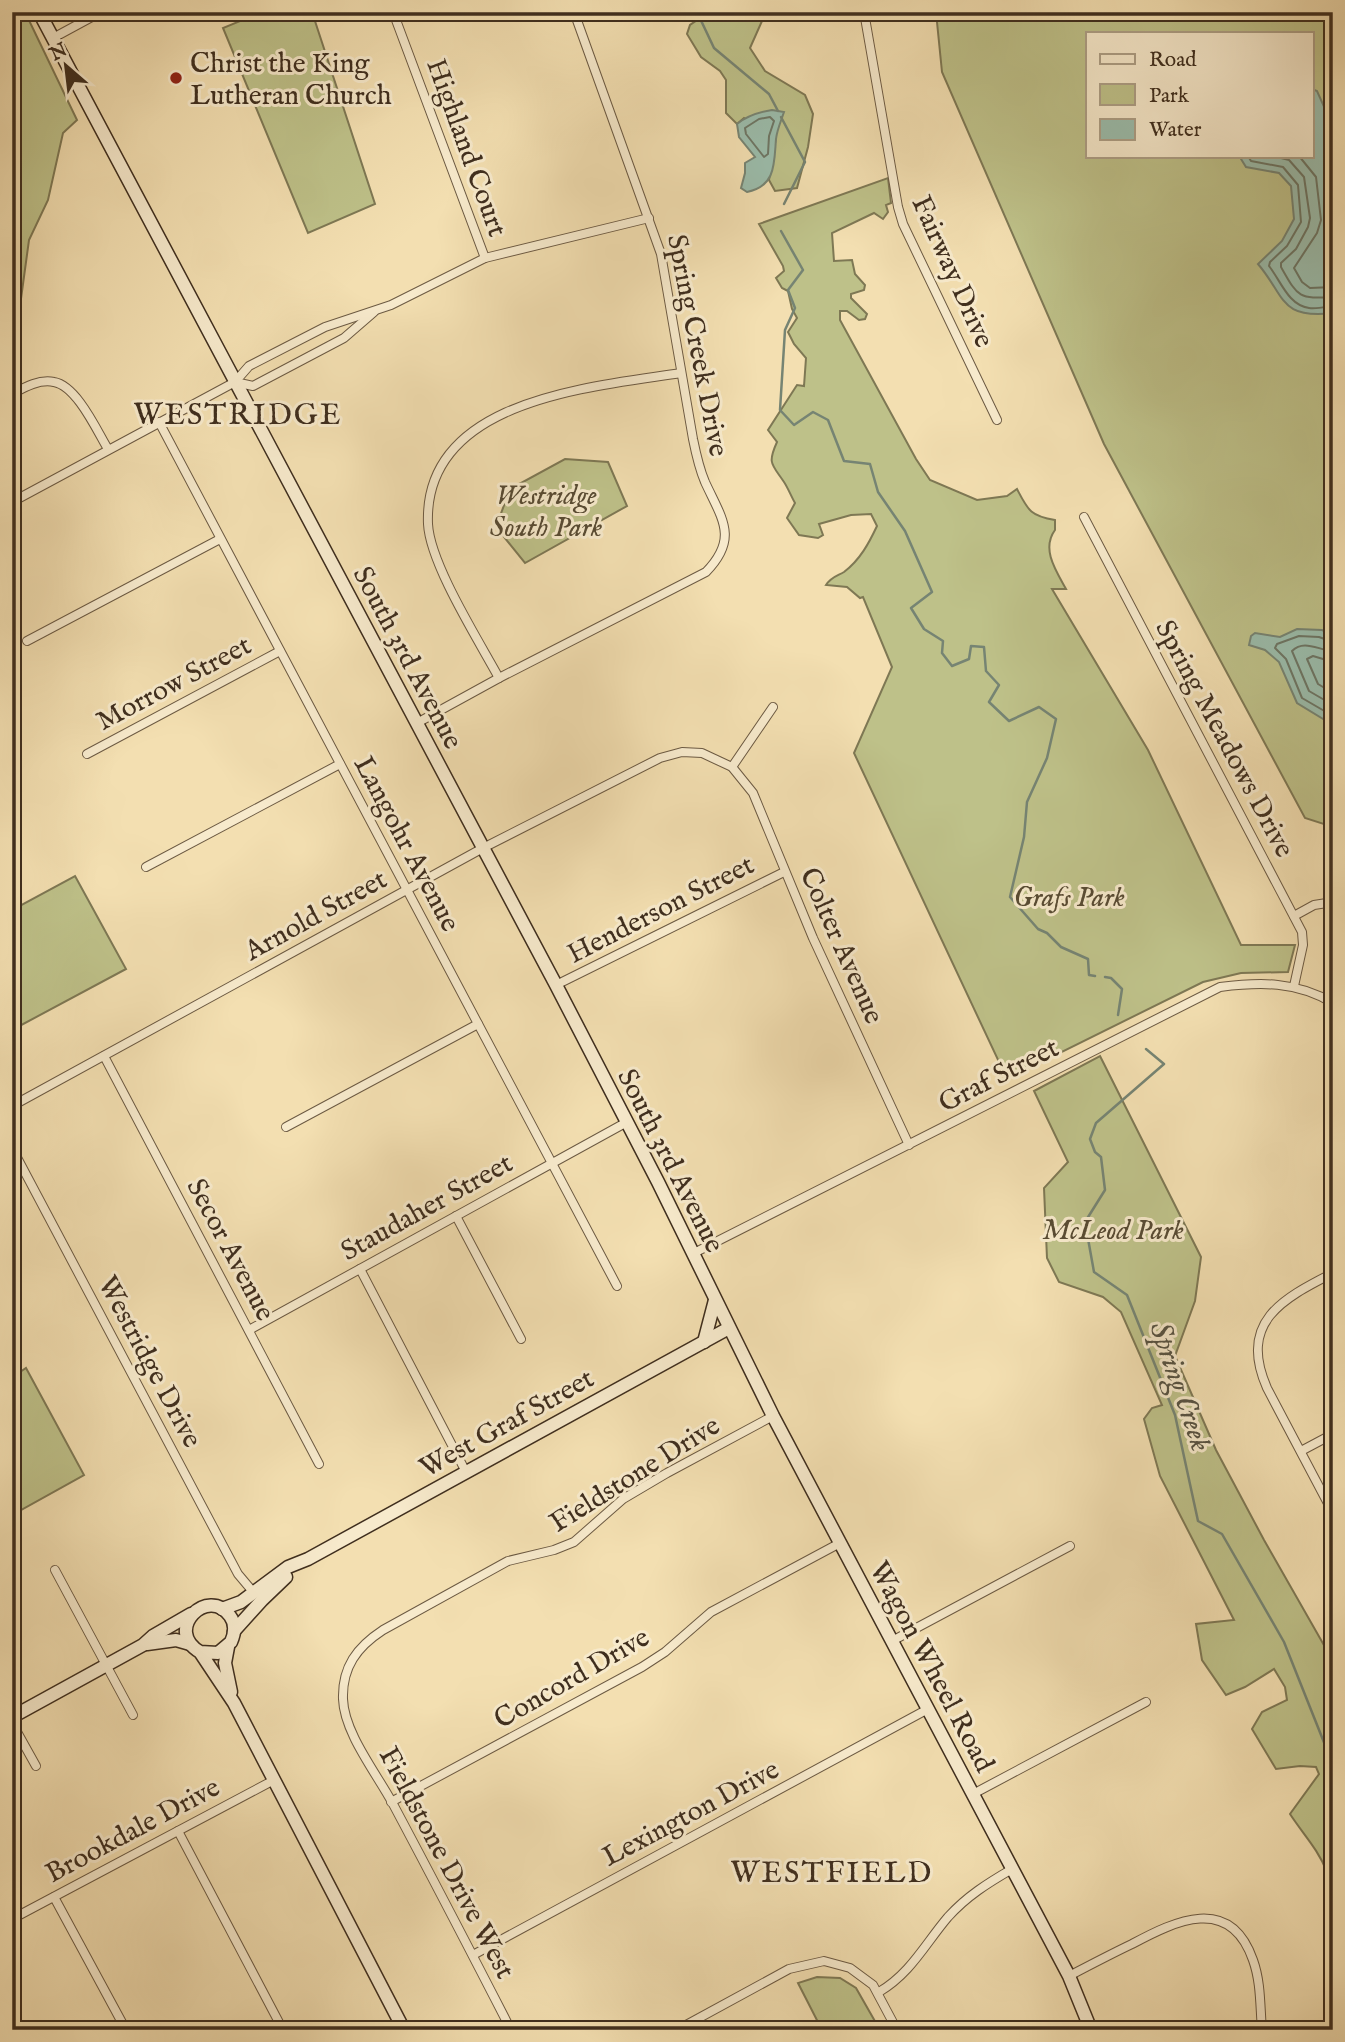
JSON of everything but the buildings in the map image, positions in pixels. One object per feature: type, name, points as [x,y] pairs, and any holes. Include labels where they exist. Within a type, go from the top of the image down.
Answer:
[{"type":"main road","name":"South 3rd Avenue","points":[[39,12],[556,985],[729,1328]]},
{"type":"main road","points":[[704,1342],[715,1300]]},
{"type":"main road","name":"West Graf Street","points":[[222,1609],[235,1606],[288,1567],[729,1328]]},
{"type":"main road","name":"Wagon Wheel Road","points":[[729,1328],[1069,1976],[1091,2030]]},
{"type":"main road","name":"West Graf Street","points":[[234,1631],[261,1600],[307,1559]]},
{"type":"main road","points":[[12,1717],[143,1645],[202,1607],[209,1606],[222,1609],[231,1618],[234,1631],[228,1647],[225,1672],[234,1703]]},
{"type":"main road","points":[[192,1614],[186,1632],[234,1703],[404,2030]]},
{"type":"main road","points":[[143,1645],[176,1640],[212,1654],[228,1647]]},
{"type":"street","points":[[53,38],[101,12]]},
{"type":"street","name":"Highland Court","points":[[393,12],[485,258]]},
{"type":"street","name":"Spring Creek Drive","points":[[417,723],[706,572],[723,551],[726,535],[723,521],[700,468],[661,254],[574,12]]},
{"type":"street","name":"Fairway Drive","points":[[864,12],[898,208],[997,420]]},
{"type":"street","points":[[12,502],[235,382],[248,366],[314,333],[351,317],[376,310],[485,258],[649,218]]},
{"type":"street","points":[[235,382],[253,386],[344,338],[376,310]]},
{"type":"street","points":[[499,678],[451,590],[434,547],[428,525],[430,499],[437,474],[449,454],[465,437],[529,402],[587,388],[681,373]]},
{"type":"street","points":[[12,394],[31,384],[53,381],[65,386],[81,404],[108,449]]},
{"type":"street","name":"Langohr Avenue","points":[[159,422],[617,1286]]},
{"type":"street","name":"Spring Meadows Drive","points":[[1084,517],[1302,932],[1303,945],[1294,986]]},
{"type":"street","points":[[27,641],[220,539]]},
{"type":"street","name":"Morrow Street","points":[[87,754],[280,651]]},
{"type":"street","points":[[732,767],[774,707]]},
{"type":"street","name":"Arnold Street","points":[[12,1106],[483,848],[660,758],[682,752],[702,753],[732,767]]},
{"type":"street","points":[[146,867],[340,764]]},
{"type":"street","name":"Colter Avenue","points":[[732,767],[753,793],[784,872],[909,1145]]},
{"type":"street","name":"Henderson Street","points":[[556,985],[784,872]]},
{"type":"street","points":[[1294,916],[1314,905],[1333,902]]},
{"type":"street","name":"Graf Street","points":[[692,1254],[1220,987],[1255,983],[1294,986],[1333,1003]]},
{"type":"street","points":[[286,1127],[478,1024]]},
{"type":"street","name":"Secor Avenue","points":[[104,1056],[318,1464]]},
{"type":"street","name":"Staudaher Street","points":[[249,1330],[627,1122]]},
{"type":"street","name":"Westridge Drive","points":[[12,1148],[238,1574],[254,1593]]},
{"type":"street","points":[[456,1216],[520,1339]]},
{"type":"street","points":[[360,1269],[466,1472]]},
{"type":"street","points":[[1333,1273],[1281,1302],[1270,1314],[1259,1341],[1259,1363],[1264,1380],[1333,1513]]},
{"type":"street","name":"Fieldstone Drive","points":[[345,1715],[345,1675],[355,1652],[366,1641],[508,1561],[554,1550],[574,1542],[623,1499],[773,1416]]},
{"type":"street","points":[[1301,1451],[1333,1434]]},
{"type":"street","name":"Concord Drive","points":[[391,1802],[642,1667],[665,1652],[712,1612],[840,1543]]},
{"type":"street","points":[[892,1640],[1070,1546]]},
{"type":"street","points":[[55,1570],[133,1715]]},
{"type":"street","points":[[973,1794],[1146,1702]]},
{"type":"street","name":"Lexington Drive","points":[[473,1955],[928,1709]]},
{"type":"street","name":"Fieldstone Drive West","points":[[345,1715],[511,2030]]},
{"type":"street","points":[[12,1723],[36,1766]]},
{"type":"street","name":"Brookdale Drive","points":[[12,1919],[274,1780]]},
{"type":"street","points":[[177,1831],[283,2030]]},
{"type":"street","points":[[879,1992],[902,1976],[966,1898],[1012,1869]]},
{"type":"street","points":[[54,1896],[126,2030]]},
{"type":"street","points":[[1069,1976],[1184,1919],[1201,1918],[1219,1922],[1235,1931],[1247,1946],[1253,1960],[1259,1985],[1262,2030]]},
{"type":"street","points":[[677,2030],[789,1969],[824,1961],[850,1968],[864,1977],[879,1992],[897,2030]]},
{"type":"green space","points":[[12,12],[25,12],[77,120],[63,133],[48,200],[29,240],[20,306],[12,310]]},
{"type":"green space","points":[[262,12],[312,12],[375,204],[308,233],[223,28]]},
{"type":"green space","points":[[709,12],[766,12],[750,48],[765,71],[805,95],[813,114],[797,188],[775,191],[769,180],[776,137],[744,118],[737,124],[726,113],[726,80],[720,71],[701,57],[687,34],[690,25]]},
{"type":"green space","points":[[936,12],[1333,12],[1333,827],[1305,818],[1104,444],[942,72]]},
{"type":"green space","name":"Grafs Park","points":[[888,178],[891,203],[886,205],[888,212],[883,219],[874,213],[832,233],[834,261],[852,260],[855,274],[865,285],[864,290],[851,294],[851,298],[867,314],[865,319],[859,320],[847,311],[840,311],[840,320],[930,480],[977,500],[1007,496],[1017,489],[1031,511],[1055,520],[1050,552],[1054,567],[1066,589],[1052,589],[1148,750],[1241,945],[1295,945],[1288,972],[1241,973],[1203,982],[1007,1079],[854,753],[892,667],[863,597],[860,598],[847,587],[826,585],[855,562],[877,526],[871,514],[851,515],[819,524],[823,535],[818,538],[799,535],[787,518],[795,503],[774,467],[772,455],[777,442],[768,430],[797,385],[804,386],[806,358],[788,332],[797,318],[788,291],[782,288],[776,278],[784,271],[783,266],[759,224]]},
{"type":"green space","name":"Westridge South Park","points":[[565,459],[608,462],[627,506],[525,563],[496,527],[510,489]]},
{"type":"green space","points":[[75,876],[126,969],[12,1030],[12,910]]},
{"type":"green space","name":"McLeod Park","points":[[1100,1056],[1201,1257],[1195,1301],[1175,1356],[1216,1450],[1333,1661],[1333,1900],[1323,1864],[1290,1814],[1319,1774],[1316,1767],[1276,1769],[1252,1729],[1262,1712],[1287,1700],[1285,1687],[1274,1669],[1226,1695],[1202,1660],[1196,1624],[1234,1620],[1160,1476],[1144,1419],[1152,1408],[1162,1405],[1121,1312],[1103,1297],[1059,1282],[1047,1258],[1044,1188],[1068,1162],[1034,1091]]},
{"type":"green space","points":[[26,1368],[84,1475],[12,1515],[12,1388],[20,1378],[20,1372]]},
{"type":"green space","points":[[817,1977],[840,1978],[856,1988],[880,2030],[822,2030],[798,1983]]},
{"type":"water","points":[[1314,90],[1317,91],[1326,111],[1333,158],[1333,313],[1302,313],[1293,309],[1280,296],[1258,264],[1282,241],[1294,219],[1291,186],[1279,173],[1246,167],[1241,159],[1314,158]]},
{"type":"water","points":[[772,110],[784,112],[777,136],[772,173],[763,185],[747,192],[741,188],[745,163],[755,157],[739,137],[737,124],[754,114]]},
{"type":"water","points":[[1297,629],[1322,630],[1333,637],[1333,725],[1297,703],[1279,662],[1265,650],[1249,645],[1251,636],[1255,633],[1280,637]]},
{"type":"waterway","name":"Spring Creek","points":[[697,12],[714,48],[769,94],[778,111]]},
{"type":"waterway","name":"Spring Creek","points":[[781,117],[805,162],[784,204]]},
{"type":"waterway","name":"Spring Creek","points":[[781,231],[803,270],[788,290],[795,308],[785,330],[780,410],[794,425],[813,412],[828,420],[844,461],[870,464],[878,492],[905,531],[932,592],[911,608],[924,629],[943,641],[942,653],[952,666],[969,659],[971,646],[984,647],[986,671],[999,685],[989,702],[1009,721],[1039,707],[1056,719],[1047,758],[1027,802],[1024,837],[1010,897],[1038,929],[1047,933],[1061,947],[1088,959],[1089,975],[1095,976]]},
{"type":"waterway","name":"Spring Creek","points":[[1105,977],[1111,978],[1122,989],[1118,1015]]},
{"type":"waterway","name":"Spring Creek","points":[[1146,1049],[1164,1064],[1096,1123],[1090,1139],[1095,1152],[1101,1157],[1105,1190],[1085,1222],[1094,1272],[1127,1295],[1175,1415],[1198,1521],[1222,1534],[1284,1642],[1333,1765]]},
{"type":"place","name":"Christ the King Lutheran Church","points":[[176,78]]},
{"type":"district","name":"WESTRIDGE","points":[[238,414]]},
{"type":"district","name":"WESTFIELD","points":[[832,1872]]}]
